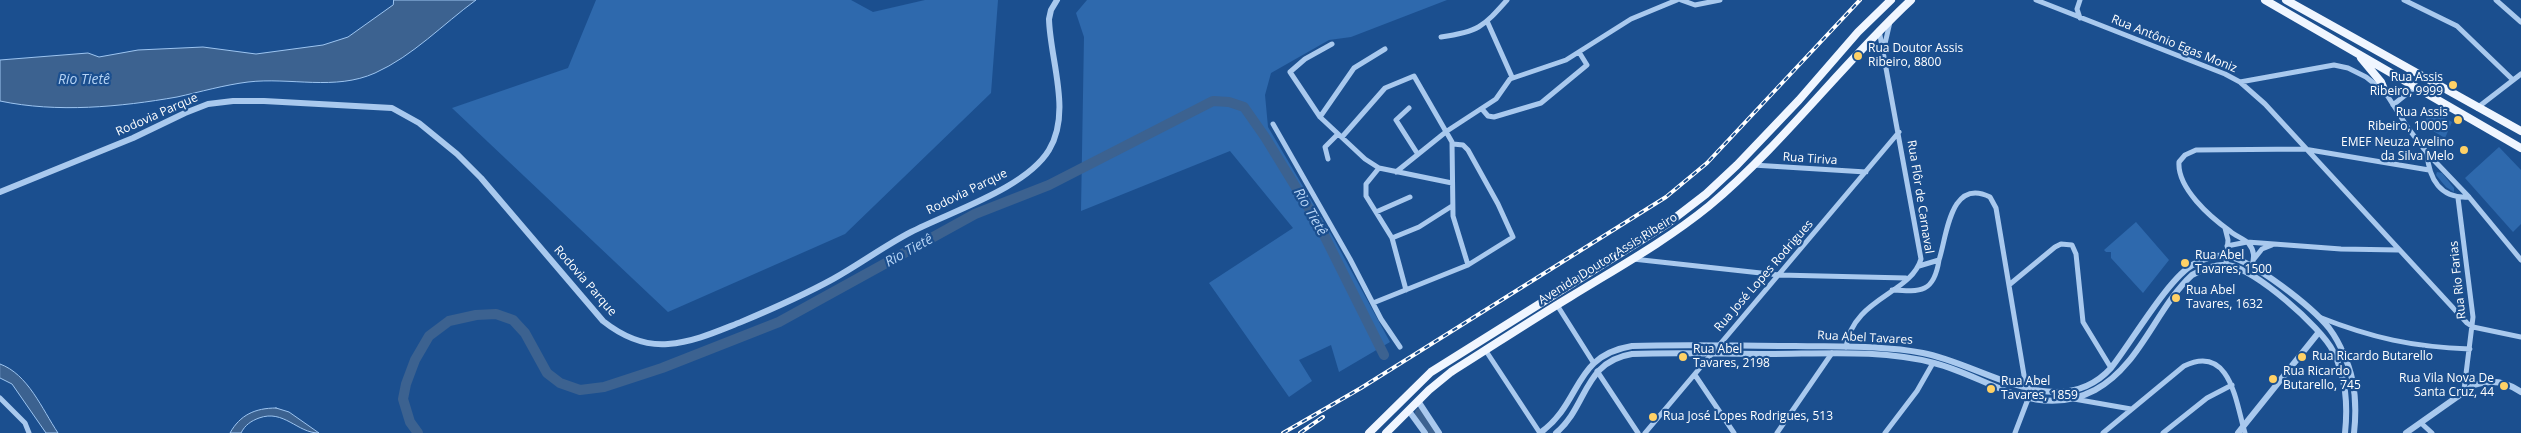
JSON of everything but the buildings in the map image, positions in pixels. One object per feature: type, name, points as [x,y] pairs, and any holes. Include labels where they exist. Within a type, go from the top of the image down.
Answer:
[{"type":"main road","name":"Avenida Doutor Assis Ribeiro","points":[[1370,433],[1422,379],[1450,359],[1660,228],[1699,199],[1738,165],[1882,7],[1891,0]]},
{"type":"main road","name":"Avenida Doutor Assis Ribeiro","points":[[1386,433],[1451,372],[1633,259],[1681,228],[1708,207],[1753,165],[1818,98],[1879,30],[1911,0]]},
{"type":"main road","points":[[2265,0],[2414,88],[2521,148]]},
{"type":"main road","points":[[2286,0],[2521,131]]},
{"type":"main road","points":[[1879,30],[1882,7]]},
{"type":"main road","points":[[2356,53],[2381,82],[2385,92]]},
{"type":"main road","points":[[1409,393],[1418,401]]},
{"type":"street","name":"Rodovia Parque","points":[[0,192],[133,138],[208,104],[233,101],[264,101],[392,108],[418,123],[457,154],[481,178],[603,320],[615,331],[624,336],[655,344],[685,342],[740,322],[809,291],[910,233],[1007,187],[1032,170],[1054,141],[1060,116],[1050,26],[1051,10],[1057,0]]},
{"type":"street","points":[[1441,37],[1474,31],[1487,21],[1507,0]]},
{"type":"street","points":[[1396,172],[1417,153],[1499,96],[1506,82],[1512,77],[1566,60],[1631,19],[1677,0]]},
{"type":"street","points":[[1681,0],[1695,5],[1720,0]]},
{"type":"street","name":"Rua Antônio Egas Moniz","points":[[2036,0],[2225,74],[2240,82],[2264,104],[2304,149],[2473,327]]},
{"type":"street","points":[[2080,0],[2077,9],[2080,18]]},
{"type":"street","points":[[2404,0],[2457,26],[2513,80]]},
{"type":"street","points":[[2497,0],[2521,22]]},
{"type":"street","name":"Rua Flôr de Carnaval","points":[[1884,51],[1892,18]]},
{"type":"street","points":[[1487,21],[1512,77]]},
{"type":"street","name":"Rua Flôr de Carnaval","points":[[1846,347],[1850,334],[1861,316],[1870,305],[1892,290],[1919,266],[1922,252],[1879,30]]},
{"type":"street","points":[[1332,44],[1305,59],[1290,72],[1320,117],[1365,159],[1379,168],[1452,183]]},
{"type":"street","points":[[1320,117],[1354,68],[1385,49]]},
{"type":"street","points":[[1482,109],[1488,116],[1494,117],[1541,103],[1588,65],[1579,52]]},
{"type":"street","points":[[2240,82],[2326,66],[2340,66],[2366,77],[2385,92],[2427,153],[2469,197],[2520,256]]},
{"type":"street","points":[[2477,108],[2521,74]]},
{"type":"street","points":[[1328,158],[1325,147],[1340,136],[1385,88],[1414,76],[1453,144],[1452,206],[1460,242],[1468,265]]},
{"type":"street","points":[[2393,105],[2414,88]]},
{"type":"street","points":[[1408,108],[1396,120],[1417,153]]},
{"type":"street","points":[[1273,124],[1373,303],[1400,347]]},
{"type":"street","name":"Rua José Lopes Rodrigues","points":[[1645,433],[1899,132]]},
{"type":"street","points":[[1373,303],[1468,265],[1513,237],[1498,204],[1468,150],[1463,145],[1453,144]]},
{"type":"street","points":[[2253,263],[2253,252],[2247,242],[2225,228],[2202,205],[2180,174],[2179,162],[2190,152],[2206,149],[2304,149],[2429,170]]},
{"type":"street","points":[[2427,153],[2429,170],[2438,186],[2446,193],[2458,198],[2469,197]]},
{"type":"street","name":"Rua Tiriva","points":[[1753,165],[1866,172]]},
{"type":"street","points":[[1379,168],[1366,184],[1366,196],[1392,238],[1406,290]]},
{"type":"street","points":[[1892,290],[1909,291],[1928,287],[1936,275],[1956,202],[1967,195],[1985,195],[1990,197],[1996,208],[2028,400],[2016,433]]},
{"type":"street","points":[[1376,212],[1410,197]]},
{"type":"street","name":"Rua Rio Farias","points":[[2458,198],[2472,304],[2473,327],[2464,390]]},
{"type":"street","points":[[1392,238],[1419,227],[1452,206]]},
{"type":"street","points":[[2225,228],[2227,246],[2226,265],[2246,272],[2259,280],[2320,332],[2332,349],[2344,382],[2347,400],[2344,433]]},
{"type":"street","points":[[2227,246],[2247,242],[2400,250]]},
{"type":"street","points":[[2009,285],[2055,247],[2061,244],[2072,246],[2076,254],[2083,322],[2111,368]]},
{"type":"street","points":[[2253,263],[2262,249],[2275,244]]},
{"type":"street","points":[[2226,256],[2253,263],[2318,316],[2334,336],[2349,367],[2355,395],[2353,432]]},
{"type":"street","name":"Rua Abel Tavares","points":[[1593,362],[1615,350],[1632,346],[1846,347],[1924,353],[2025,387],[2046,392],[2069,391],[2098,380],[2111,368],[2182,273],[2200,262],[2226,256]]},
{"type":"street","points":[[1633,259],[1779,275],[1907,278]]},
{"type":"street","points":[[1919,266],[1939,260]]},
{"type":"street","name":"Rua Abel Tavares","points":[[1556,433],[1571,418],[1587,385],[1597,371],[1609,361],[1632,354],[1832,353],[1892,356],[1933,363],[2028,400],[2074,399],[2096,390],[2117,373],[2192,275],[2211,267],[2226,265]]},
{"type":"street","points":[[1486,351],[1540,433],[1564,410],[1593,362],[1557,305]]},
{"type":"street","points":[[2318,316],[2389,341],[2411,345],[2470,349]]},
{"type":"street","points":[[2473,327],[2521,337]]},
{"type":"street","points":[[2238,433],[2320,332]]},
{"type":"street","points":[[1777,433],[1832,353]]},
{"type":"street","points":[[2103,433],[2167,379],[2191,362],[2207,362],[2223,370],[2232,385],[2246,433]]},
{"type":"street","points":[[1885,433],[1916,391],[1933,363]]},
{"type":"street","points":[[1597,371],[1638,433]]},
{"type":"street","points":[[1695,375],[1734,433]]},
{"type":"street","points":[[2406,433],[2464,390],[2482,382],[2491,381],[2509,384],[2521,392]]},
{"type":"street","points":[[2163,433],[2207,398],[2232,385]]},
{"type":"street","points":[[0,398],[25,423],[28,433]]},
{"type":"street","points":[[2074,399],[2131,409]]},
{"type":"street","points":[[1418,401],[1440,433]]},
{"type":"street","points":[[1409,411],[1425,433]]},
{"type":"street","points":[[2421,423],[2432,433]]},
{"type":"shaded area","points":[[596,0],[851,0],[873,12],[925,0],[998,0],[991,93],[845,234],[668,312],[452,108],[568,68]]},
{"type":"shaded area","points":[[1087,0],[1447,0],[1351,37],[1329,40],[1271,73],[1265,95],[1268,127],[1334,239],[1390,342],[1339,372],[1331,345],[1299,360],[1312,381],[1289,397],[1209,283],[1293,228],[1230,151],[1081,211],[1084,37],[1076,13]]},
{"type":"shaded area","points":[[2430,110],[2452,122],[2445,138],[2423,125]]},
{"type":"shaded area","points":[[2499,147],[2521,170],[2521,224],[2513,232],[2465,178]]},
{"type":"shaded area","points":[[2437,172],[2442,173],[2454,188],[2454,192],[2446,187],[2436,175]]},
{"type":"shaded area","points":[[2136,222],[2169,260],[2143,293],[2111,258],[2111,252],[2104,250]]},
{"type":"water","name":"Rio Tietê","points":[[394,0],[476,0],[402,58],[375,73],[360,78],[328,82],[248,82],[155,101],[111,106],[66,108],[22,105],[0,101],[0,60],[88,53],[99,57],[138,50],[203,47],[256,54],[323,45],[348,37],[393,5]]},
{"type":"water","points":[[0,364],[19,376],[34,393],[58,433],[46,433],[12,384],[0,378]]},
{"type":"water","points":[[276,408],[289,412],[319,433],[311,432],[283,419],[268,416],[251,422],[241,433],[230,433],[243,417],[261,409]]},
{"type":"waterway","name":"Rio Tietê","points":[[418,433],[410,422],[403,399],[406,384],[415,360],[429,336],[449,321],[476,315],[496,314],[513,320],[525,333],[547,373],[560,383],[580,390],[604,387],[662,368],[779,322],[975,214],[1049,185],[1213,101],[1229,102],[1244,107],[1265,137],[1319,225],[1384,355]]},
{"type":"waterway","name":"Rio Tietê","points":[[1420,413],[1433,433]]},
{"type":"railway","points":[[1283,433],[1361,388],[1666,197],[1707,163],[1860,0]]},
{"type":"railway","points":[[1300,433],[1323,417]]},
{"type":"place","name":"Rua Doutor Assis Ribeiro, 8800","points":[[1858,56]]},
{"type":"place","name":"Rua Assis Ribeiro, 9999","points":[[2453,85]]},
{"type":"place","name":"Rua Assis Ribeiro, 10005","points":[[2458,120]]},
{"type":"place","name":"EMEF Neuza Avelino da Silva Melo","points":[[2464,150]]},
{"type":"place","name":"Rua Abel Tavares, 1500","points":[[2185,263]]},
{"type":"place","name":"Rua Abel Tavares, 1632","points":[[2176,298]]},
{"type":"place","name":"Rua Abel Tavares, 2198","points":[[1683,357]]},
{"type":"place","name":"Rua Ricardo Butarello","points":[[2302,357]]},
{"type":"place","name":"Rua Ricardo Butarello, 745","points":[[2273,379]]},
{"type":"place","name":"Rua Vila Nova De Santa Cruz, 44","points":[[2504,386]]},
{"type":"place","name":"Rua Abel Tavares, 1859","points":[[1991,389]]},
{"type":"place","name":"Rua José Lopes Rodrigues, 513","points":[[1653,417]]}]
